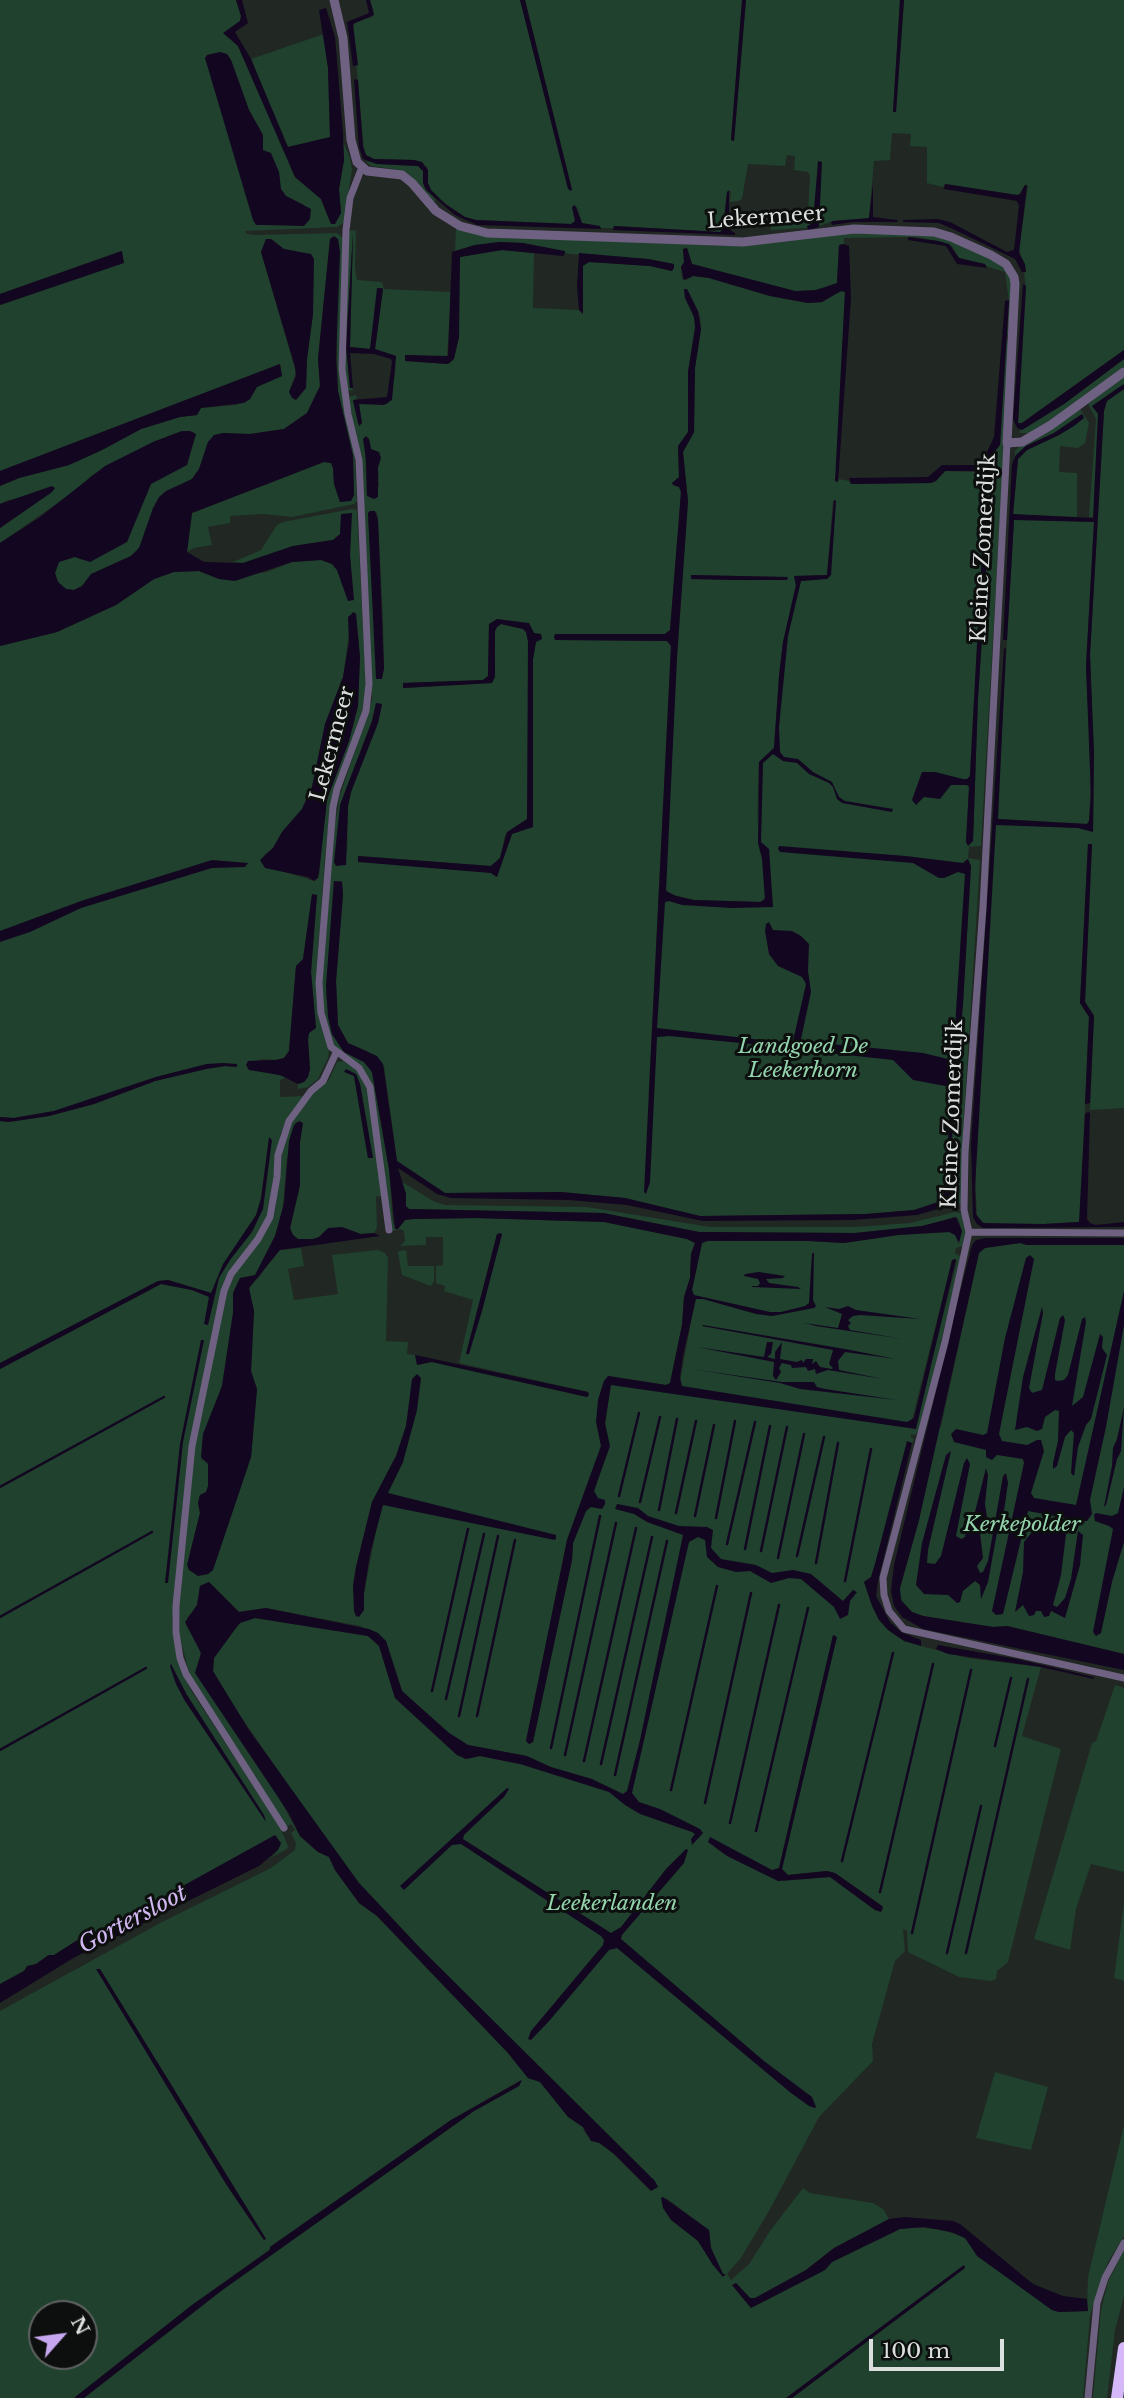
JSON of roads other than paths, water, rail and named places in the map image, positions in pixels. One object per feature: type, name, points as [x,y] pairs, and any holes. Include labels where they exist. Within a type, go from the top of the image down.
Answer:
[{"type":"highway","points":[[1117,2398],[1124,2348]]},
{"type":"street","points":[[334,0],[344,38],[351,140],[355,156],[362,167]]},
{"type":"street","name":"Lekermeer","points":[[389,1230],[370,1087],[359,1068],[331,1047],[320,1013],[319,983],[330,825],[337,789],[366,710],[369,684],[359,460],[344,393],[342,357],[345,255],[350,198],[362,167],[372,172],[402,175],[412,183],[427,203],[445,218],[471,230],[487,233],[743,242],[855,229],[912,230],[951,237],[1006,264],[1016,284],[1007,443]]},
{"type":"street","points":[[1007,443],[1022,442],[1051,425],[1124,372]]},
{"type":"street","name":"Kleine Zomerdijk","points":[[1007,443],[983,908],[965,1153],[964,1210],[969,1232],[945,1342],[883,1578],[889,1611],[904,1629],[1124,1678]]},
{"type":"street","points":[[284,1828],[186,1674],[180,1658],[176,1632],[176,1606],[192,1446],[224,1291],[231,1274],[258,1240],[270,1217],[278,1155],[289,1121],[311,1091],[323,1081],[336,1053]]},
{"type":"street","points":[[969,1232],[1124,1233]]},
{"type":"street","points":[[1088,2398],[1097,2303],[1105,2278],[1124,2243]]},
{"type":"water","points":[[236,0],[242,0],[248,23],[235,32],[251,59],[288,147],[330,137],[328,68],[319,10],[326,8],[335,37],[343,133],[344,160],[339,189],[341,213],[335,224],[331,224],[321,199],[295,177],[238,46],[223,33],[240,21]]},
{"type":"water","points":[[366,0],[370,0],[374,15],[353,24],[358,65],[353,66],[347,22],[369,13]]},
{"type":"water","points":[[520,0],[525,0],[571,191],[568,189]]},
{"type":"water","points":[[742,0],[746,0],[734,141],[731,140]]},
{"type":"water","points":[[900,0],[904,0],[896,112],[893,112]]},
{"type":"water","points":[[220,52],[227,54],[231,60],[249,110],[263,135],[263,150],[271,153],[279,172],[281,189],[286,196],[311,209],[310,219],[304,226],[256,225],[253,220],[205,58]]},
{"type":"water","points":[[354,79],[358,80],[366,155],[374,159],[422,162],[428,170],[431,190],[445,204],[465,217],[476,220],[571,224],[575,221],[572,207],[575,205],[582,223],[600,226],[601,229],[477,225],[455,215],[426,190],[423,171],[418,166],[377,164],[363,159],[359,147]]},
{"type":"water","points":[[818,161],[822,162],[819,227],[808,230],[807,226],[813,223]]},
{"type":"water","points":[[873,184],[873,217],[898,222],[832,225],[833,221],[869,218]]},
{"type":"water","points":[[945,184],[1017,195],[1027,185],[1019,253],[1026,272],[1022,272],[1015,259],[939,223],[903,222],[937,219],[950,222],[1007,252],[1014,250],[1019,206],[1017,201],[944,189]]},
{"type":"water","points":[[729,190],[729,229],[735,235],[613,230],[614,226],[720,232],[723,229]]},
{"type":"water","points":[[353,233],[350,347],[370,349],[377,288],[381,288],[375,349],[396,356],[392,400],[384,405],[359,404],[362,423],[359,426],[353,400],[387,397],[392,362],[391,359],[374,354],[350,353],[353,388],[350,388],[346,346]]},
{"type":"water","points":[[334,236],[338,239],[340,252],[336,358],[338,391],[353,456],[354,495],[351,501],[340,502],[331,463],[324,462],[192,513],[187,552],[204,562],[243,563],[293,546],[333,540],[340,534],[341,514],[352,513],[350,555],[354,600],[348,601],[337,570],[332,564],[321,560],[292,562],[235,581],[219,579],[199,571],[174,572],[154,579],[116,605],[57,632],[0,646],[0,543],[40,517],[105,466],[182,431],[196,434],[187,465],[151,484],[127,542],[90,562],[75,557],[59,562],[55,573],[58,582],[66,589],[74,590],[82,586],[91,574],[131,556],[139,548],[159,497],[192,479],[199,469],[208,442],[214,435],[284,429],[307,413],[320,386],[318,359],[330,239]]},
{"type":"water","points":[[908,237],[949,244],[959,258],[985,264],[987,268],[957,264],[946,246],[908,240]]},
{"type":"water","points":[[266,239],[271,239],[284,249],[311,254],[314,259],[313,314],[306,388],[296,400],[289,392],[296,376],[295,367],[261,252]]},
{"type":"water","points":[[523,243],[565,253],[563,256],[502,250],[460,257],[459,337],[454,359],[448,364],[405,361],[405,355],[448,356],[452,252],[475,245]]},
{"type":"water","points":[[839,245],[849,246],[851,298],[838,482],[835,481],[845,292],[841,291],[822,302],[808,303],[770,296],[709,278],[693,276],[684,280],[681,267],[684,262],[683,249],[687,248],[692,264],[795,291],[816,290],[837,283]]},
{"type":"water","points":[[122,251],[124,263],[0,305],[0,294]]},
{"type":"water","points":[[579,253],[648,259],[674,264],[674,268],[672,271],[650,266],[589,262],[583,266],[583,314],[579,310],[577,286]]},
{"type":"water","points":[[1023,284],[1026,286],[1018,423],[1022,423],[1124,350],[1124,359],[1064,404],[1022,430],[1017,428],[1013,419]]},
{"type":"water","points":[[684,289],[687,289],[698,311],[701,329],[695,368],[694,432],[683,452],[688,501],[677,657],[666,891],[694,900],[760,902],[765,899],[758,843],[759,762],[774,748],[779,676],[783,642],[796,585],[794,576],[827,575],[834,500],[831,575],[827,579],[801,581],[788,636],[779,727],[780,752],[784,757],[798,759],[813,772],[832,782],[839,797],[845,801],[893,809],[892,812],[842,803],[829,783],[809,774],[797,763],[783,761],[773,754],[763,763],[761,842],[769,849],[773,907],[732,908],[665,902],[657,1028],[788,1043],[793,1041],[806,984],[802,977],[778,966],[769,954],[765,931],[769,922],[773,930],[792,931],[809,944],[808,971],[811,992],[801,1039],[808,1047],[802,1049],[657,1037],[650,1182],[646,1194],[671,646],[667,641],[555,640],[554,637],[555,634],[665,634],[670,630],[681,492],[679,487],[672,483],[679,477],[678,446],[688,432],[688,372],[695,327]]},
{"type":"water","points":[[1009,300],[1000,445],[991,456],[987,467],[986,578],[973,841],[968,846],[967,785],[951,785],[940,799],[924,797],[916,805],[912,800],[922,772],[935,772],[963,779],[970,776],[982,553],[983,476],[974,471],[945,471],[931,483],[851,484],[849,478],[928,477],[942,465],[981,465],[994,437],[1005,301]]},
{"type":"water","points":[[280,364],[282,376],[257,387],[250,399],[244,403],[201,408],[197,415],[180,417],[141,429],[69,465],[19,478],[0,486],[0,471]]},
{"type":"water","points":[[1124,384],[1124,389],[1107,401],[1104,411],[1090,655],[1094,754],[1093,832],[1078,828],[996,825],[975,1188],[976,1214],[983,1223],[1079,1222],[1085,1114],[1088,1112],[1087,1219],[1096,1225],[1124,1222],[1124,1227],[983,1228],[973,1217],[971,1143],[1004,648],[998,819],[1087,824],[1091,796],[1086,666],[1094,522],[1014,520],[1007,640],[1003,640],[1012,464],[1016,455],[1026,446],[1054,433],[1082,414],[1084,418],[1074,426],[1027,450],[1018,459],[1013,514],[1093,518],[1098,414],[1092,406]]},
{"type":"water","points":[[366,436],[371,449],[379,452],[381,458],[378,467],[378,497],[374,499],[367,496],[363,439]]},
{"type":"water","points":[[52,486],[55,488],[52,492],[0,528],[0,504]]},
{"type":"water","points":[[370,511],[375,511],[378,520],[384,668],[382,679],[376,679]]},
{"type":"water","points":[[691,575],[788,577],[787,580],[738,580],[691,579]]},
{"type":"water","points":[[354,612],[360,657],[358,706],[349,741],[327,799],[319,873],[314,881],[308,877],[265,868],[260,860],[273,848],[282,832],[302,809],[312,787],[325,724],[343,677],[349,642],[348,617]]},
{"type":"water","points":[[497,619],[529,623],[534,633],[541,634],[542,639],[536,642],[533,659],[533,827],[512,834],[497,877],[491,873],[358,862],[358,856],[491,866],[500,858],[507,832],[527,819],[526,632],[501,624],[497,627],[495,677],[492,683],[403,688],[403,683],[483,680],[488,676],[489,624]]},
{"type":"water","points":[[376,703],[382,704],[378,723],[348,806],[346,865],[336,866],[334,862],[340,805],[372,721]]},
{"type":"water","points":[[1088,844],[1092,844],[1085,1002],[1094,1016],[1090,1103],[1085,1104],[1089,1017],[1080,1003]]},
{"type":"water","points":[[779,846],[963,863],[968,859],[971,866],[963,1004],[951,1145],[948,1143],[951,1087],[913,1080],[893,1060],[820,1052],[817,1048],[819,1043],[923,1053],[948,1059],[953,1057],[965,874],[958,872],[939,878],[913,863],[780,852]]},
{"type":"water","points":[[212,860],[248,863],[245,867],[212,868],[81,908],[30,932],[0,942],[0,931],[81,901]]},
{"type":"water","points":[[334,881],[342,882],[343,895],[336,981],[338,1025],[348,1043],[377,1056],[383,1064],[397,1161],[445,1193],[561,1192],[625,1198],[700,1216],[866,1214],[914,1210],[944,1200],[944,1160],[946,1156],[951,1158],[949,1184],[953,1201],[917,1215],[852,1220],[703,1221],[627,1205],[569,1200],[451,1198],[437,1194],[398,1168],[406,1194],[406,1206],[409,1209],[603,1213],[699,1232],[855,1233],[922,1226],[956,1217],[962,1231],[959,1243],[955,1235],[949,1232],[898,1235],[844,1243],[702,1243],[692,1290],[694,1295],[770,1312],[805,1306],[809,1303],[814,1252],[813,1300],[816,1306],[772,1316],[696,1299],[683,1356],[680,1378],[682,1386],[907,1422],[914,1418],[952,1260],[956,1259],[916,1429],[611,1385],[605,1423],[610,1446],[594,1491],[598,1498],[605,1500],[605,1504],[602,1509],[591,1507],[586,1511],[573,1543],[572,1560],[533,1742],[529,1744],[526,1741],[567,1540],[601,1446],[596,1422],[598,1400],[604,1381],[608,1376],[666,1385],[670,1383],[695,1243],[604,1222],[413,1219],[405,1220],[395,1229],[389,1169],[372,1072],[364,1062],[344,1052],[332,1034],[328,1017],[326,985]]},
{"type":"water","points":[[312,894],[317,895],[311,972],[316,1028],[309,1033],[308,1039],[308,1077],[298,1084],[280,1075],[249,1070],[246,1065],[248,1061],[284,1058],[289,1051],[296,966],[303,959]]},
{"type":"water","points":[[207,1064],[237,1064],[237,1067],[206,1069],[155,1081],[94,1104],[49,1116],[0,1121],[0,1117],[14,1118],[54,1111],[156,1077]]},
{"type":"water","points":[[346,1069],[356,1074],[360,1084],[373,1158],[368,1158],[354,1076],[344,1072]]},
{"type":"water","points":[[299,1121],[303,1123],[300,1185],[290,1228],[293,1235],[298,1239],[313,1239],[328,1228],[342,1227],[361,1234],[374,1233],[380,1236],[280,1250],[249,1288],[254,1311],[251,1371],[257,1389],[251,1457],[213,1570],[198,1576],[189,1570],[187,1565],[200,1513],[200,1495],[206,1492],[208,1486],[208,1464],[201,1457],[203,1434],[222,1386],[233,1313],[233,1293],[240,1278],[255,1275],[275,1236],[284,1203],[289,1141],[294,1125]]},
{"type":"water","points":[[269,1137],[272,1140],[263,1209],[252,1232],[219,1278],[208,1325],[204,1324],[209,1297],[192,1290],[161,1284],[0,1369],[0,1363],[158,1281],[168,1280],[211,1293],[223,1264],[256,1215],[261,1198]]},
{"type":"water","points":[[497,1234],[502,1234],[482,1311],[469,1354],[466,1354]]},
{"type":"water","points":[[1124,1238],[1124,1245],[1020,1243],[985,1248],[979,1253],[919,1520],[900,1588],[901,1600],[912,1612],[923,1616],[993,1627],[1007,1626],[1124,1654],[1124,1670],[923,1629],[902,1617],[894,1606],[891,1591],[894,1565],[960,1292],[972,1245],[976,1240]]},
{"type":"water","points":[[1030,1255],[1034,1259],[999,1434],[1002,1441],[1027,1445],[1041,1440],[1044,1451],[1031,1493],[1034,1498],[1076,1505],[1124,1291],[1124,1325],[1090,1500],[1092,1514],[1087,1521],[1082,1521],[1028,1511],[1003,1614],[996,1615],[992,1611],[1024,1463],[1023,1459],[997,1455],[992,1460],[986,1457],[986,1450],[954,1442],[951,1434],[956,1429],[983,1435],[987,1433],[1005,1338],[1026,1258]]},
{"type":"water","points":[[759,1272],[785,1276],[766,1279],[769,1283],[801,1289],[752,1287],[758,1286],[758,1279],[744,1276]]},
{"type":"water","points":[[848,1306],[856,1310],[920,1319],[860,1315],[848,1320],[851,1323],[848,1326],[850,1330],[903,1339],[804,1323],[838,1328],[842,1314],[825,1307],[839,1309]]},
{"type":"water","points":[[1042,1307],[1029,1388],[1032,1393],[1042,1390],[1063,1315],[1065,1320],[1055,1374],[1055,1380],[1058,1381],[1064,1380],[1068,1375],[1082,1319],[1085,1317],[1086,1322],[1072,1406],[1083,1397],[1100,1334],[1103,1337],[1102,1348],[1107,1355],[1091,1419],[1078,1447],[1074,1476],[1071,1473],[1074,1433],[1071,1430],[1065,1437],[1057,1466],[1053,1469],[1059,1411],[1055,1410],[1045,1417],[1042,1429],[1037,1431],[1027,1427],[1015,1430],[1023,1377]]},
{"type":"water","points":[[703,1325],[896,1359],[845,1352],[838,1361],[839,1370],[883,1379],[828,1370],[816,1374],[815,1369],[808,1371],[806,1367],[792,1368],[791,1365],[782,1363],[776,1380],[773,1376],[774,1362],[697,1347],[764,1357],[767,1342],[773,1342],[771,1354],[767,1357],[775,1359],[775,1352],[782,1342],[780,1359],[797,1362],[802,1360],[803,1363],[806,1359],[813,1359],[812,1364],[816,1361],[820,1367],[832,1369],[829,1364],[833,1350]]},
{"type":"water","points":[[201,1340],[204,1340],[183,1442],[168,1583],[165,1583],[180,1444]]},
{"type":"water","points":[[415,1355],[588,1392],[589,1395],[587,1397],[432,1362],[417,1365]]},
{"type":"water","points":[[691,1369],[782,1382],[814,1382],[817,1387],[825,1389],[897,1400],[800,1389],[780,1383]]},
{"type":"water","points":[[417,1374],[421,1378],[417,1410],[403,1462],[388,1493],[556,1535],[556,1538],[555,1540],[383,1505],[370,1554],[364,1610],[359,1617],[354,1611],[353,1586],[356,1567],[372,1502],[396,1456],[406,1426],[412,1379]]},
{"type":"water","points":[[1124,1407],[1121,1451],[1104,1507],[1113,1448]]},
{"type":"water","points":[[907,1441],[912,1443],[876,1596],[890,1622],[901,1632],[921,1640],[921,1646],[904,1641],[879,1620],[864,1582],[871,1577],[875,1564]]},
{"type":"water","points":[[951,1451],[927,1563],[935,1564],[941,1556],[967,1458],[970,1464],[956,1536],[961,1539],[965,1537],[967,1526],[973,1520],[986,1468],[987,1517],[980,1533],[983,1558],[977,1566],[980,1573],[988,1561],[1003,1476],[1006,1473],[1008,1483],[988,1582],[981,1599],[980,1585],[975,1581],[963,1591],[960,1602],[957,1603],[948,1595],[924,1594],[916,1585],[922,1543],[946,1455]]},
{"type":"water","points":[[1124,1487],[1124,1542],[1101,1633],[1096,1636],[1093,1632],[1113,1529],[1095,1521],[1094,1515],[1096,1513],[1112,1516],[1118,1513]]},
{"type":"water","points":[[617,1504],[638,1508],[648,1516],[679,1526],[707,1527],[713,1530],[711,1548],[721,1559],[756,1565],[772,1573],[793,1570],[811,1574],[843,1601],[853,1590],[857,1592],[850,1601],[848,1615],[840,1619],[834,1607],[801,1579],[789,1578],[771,1583],[750,1571],[736,1572],[718,1567],[707,1557],[705,1540],[698,1537],[689,1542],[632,1793],[639,1802],[700,1829],[703,1833],[692,1845],[691,1839],[695,1834],[692,1832],[640,1814],[609,1792],[520,1764],[480,1756],[466,1759],[457,1755],[395,1698],[379,1646],[368,1636],[255,1618],[240,1623],[235,1629],[214,1658],[213,1671],[249,1730],[359,1883],[421,1949],[655,2181],[658,2187],[651,2191],[614,2154],[600,2143],[591,2141],[583,2127],[568,2117],[540,2082],[528,2078],[508,2053],[377,1916],[359,1903],[329,1857],[318,1852],[300,1836],[288,1812],[195,1673],[201,1653],[185,1622],[197,1605],[200,1586],[209,1582],[239,1612],[266,1608],[369,1629],[386,1641],[402,1691],[449,1733],[468,1745],[527,1756],[551,1767],[592,1779],[623,1794],[627,1791],[640,1740],[683,1535],[647,1522],[634,1514],[615,1509]]},
{"type":"water","points":[[1037,1526],[1060,1527],[1066,1534],[1061,1575],[1053,1605],[1057,1607],[1065,1598],[1071,1579],[1078,1531],[1083,1535],[1080,1565],[1065,1618],[1051,1611],[1049,1616],[1044,1617],[1041,1611],[1036,1611],[1029,1616],[1023,1605],[1015,1612],[1023,1572],[1024,1542]]},
{"type":"water","points":[[833,1635],[837,1637],[782,1869],[788,1875],[827,1871],[835,1873],[882,1906],[881,1912],[830,1877],[778,1881],[727,1856],[708,1842],[710,1837],[772,1870],[779,1868]]},
{"type":"water","points":[[938,1645],[1017,1659],[1094,1679],[1041,1667],[948,1654],[936,1649]]},
{"type":"water","points":[[171,1664],[187,1695],[266,1822],[185,1701],[176,1684]]},
{"type":"water","points":[[509,1789],[504,1797],[463,1839],[611,1933],[621,1927],[666,1869],[688,1850],[684,1863],[621,1939],[764,2061],[812,2097],[815,2108],[791,2093],[617,1948],[609,1950],[550,2020],[531,2040],[528,2039],[531,2031],[603,1945],[601,1936],[461,1844],[452,1845],[404,1890],[400,1886]]},
{"type":"water","name":"Gortersloot","points":[[275,1835],[281,1843],[278,1850],[259,1866],[75,1957],[0,2003],[0,1984],[24,1971],[27,1966],[36,1964],[123,1919]]},
{"type":"water","points":[[96,1969],[100,1969],[266,2239],[264,2240],[226,2184]]},
{"type":"water","points":[[522,2080],[519,2086],[474,2111],[221,2291],[84,2398],[74,2398],[192,2305],[270,2250],[270,2247],[451,2120]]},
{"type":"water","points":[[663,2197],[709,2230],[711,2248],[723,2274],[726,2274],[723,2277],[698,2241],[671,2220],[663,2208]]},
{"type":"water","points":[[905,2217],[960,2224],[1033,2284],[1063,2296],[1087,2299],[1088,2311],[1052,2310],[977,2256],[965,2238],[951,2232],[924,2227],[900,2229],[832,2262],[825,2270],[751,2308],[732,2285],[736,2283],[750,2298],[755,2298],[806,2270],[834,2248],[889,2219]]},
{"type":"water","points":[[964,2265],[965,2268],[792,2398],[786,2398]]},
{"type":"waterway","points":[[0,1487],[164,1397]]},
{"type":"waterway","points":[[619,1496],[639,1413]]},
{"type":"waterway","points":[[640,1502],[660,1417]]},
{"type":"waterway","points":[[659,1510],[677,1419]]},
{"type":"waterway","points":[[676,1513],[696,1421]]},
{"type":"waterway","points":[[716,1518],[735,1421]]},
{"type":"waterway","points":[[727,1544],[755,1422]]},
{"type":"waterway","points":[[695,1516],[714,1425]]},
{"type":"waterway","points":[[745,1549],[770,1426]]},
{"type":"waterway","points":[[761,1551],[787,1427]]},
{"type":"waterway","points":[[778,1558],[804,1434]]},
{"type":"waterway","points":[[797,1556],[824,1437]]},
{"type":"waterway","points":[[816,1563],[838,1443]]},
{"type":"waterway","points":[[845,1581],[871,1449]]},
{"type":"waterway","points":[[551,1748],[600,1516]]},
{"type":"waterway","points":[[565,1755],[616,1523]]},
{"type":"waterway","points":[[584,1761],[636,1528]]},
{"type":"waterway","points":[[432,1691],[468,1529]]},
{"type":"waterway","points":[[0,1617],[152,1532]]},
{"type":"waterway","points":[[446,1699],[484,1534]]},
{"type":"waterway","points":[[459,1716],[498,1536]]},
{"type":"waterway","points":[[601,1764],[652,1537]]},
{"type":"waterway","points":[[477,1716],[515,1540]]},
{"type":"waterway","points":[[615,1775],[667,1541]]},
{"type":"waterway","points":[[671,1790],[717,1586]]},
{"type":"waterway","points":[[705,1803],[751,1593]]},
{"type":"waterway","points":[[730,1823],[779,1605]]},
{"type":"waterway","points":[[756,1831],[808,1608]]},
{"type":"waterway","points":[[842,1861],[893,1653]]},
{"type":"waterway","points":[[880,1892],[933,1664]]},
{"type":"waterway","points":[[0,1750],[146,1668]]},
{"type":"waterway","points":[[912,1933],[971,1670]]},
{"type":"waterway","points":[[995,1746],[1011,1678]]},
{"type":"waterway","points":[[966,1953],[1028,1679]]},
{"type":"waterway","points":[[947,1953],[981,1806]]},
{"type":"park label","name":"Landgoed De Leekerhorn","points":[[803,1059]]},
{"type":"park label","name":"Kerkepolder","points":[[1022,1525]]},
{"type":"park label","name":"Leekerlanden","points":[[612,1904]]}]
